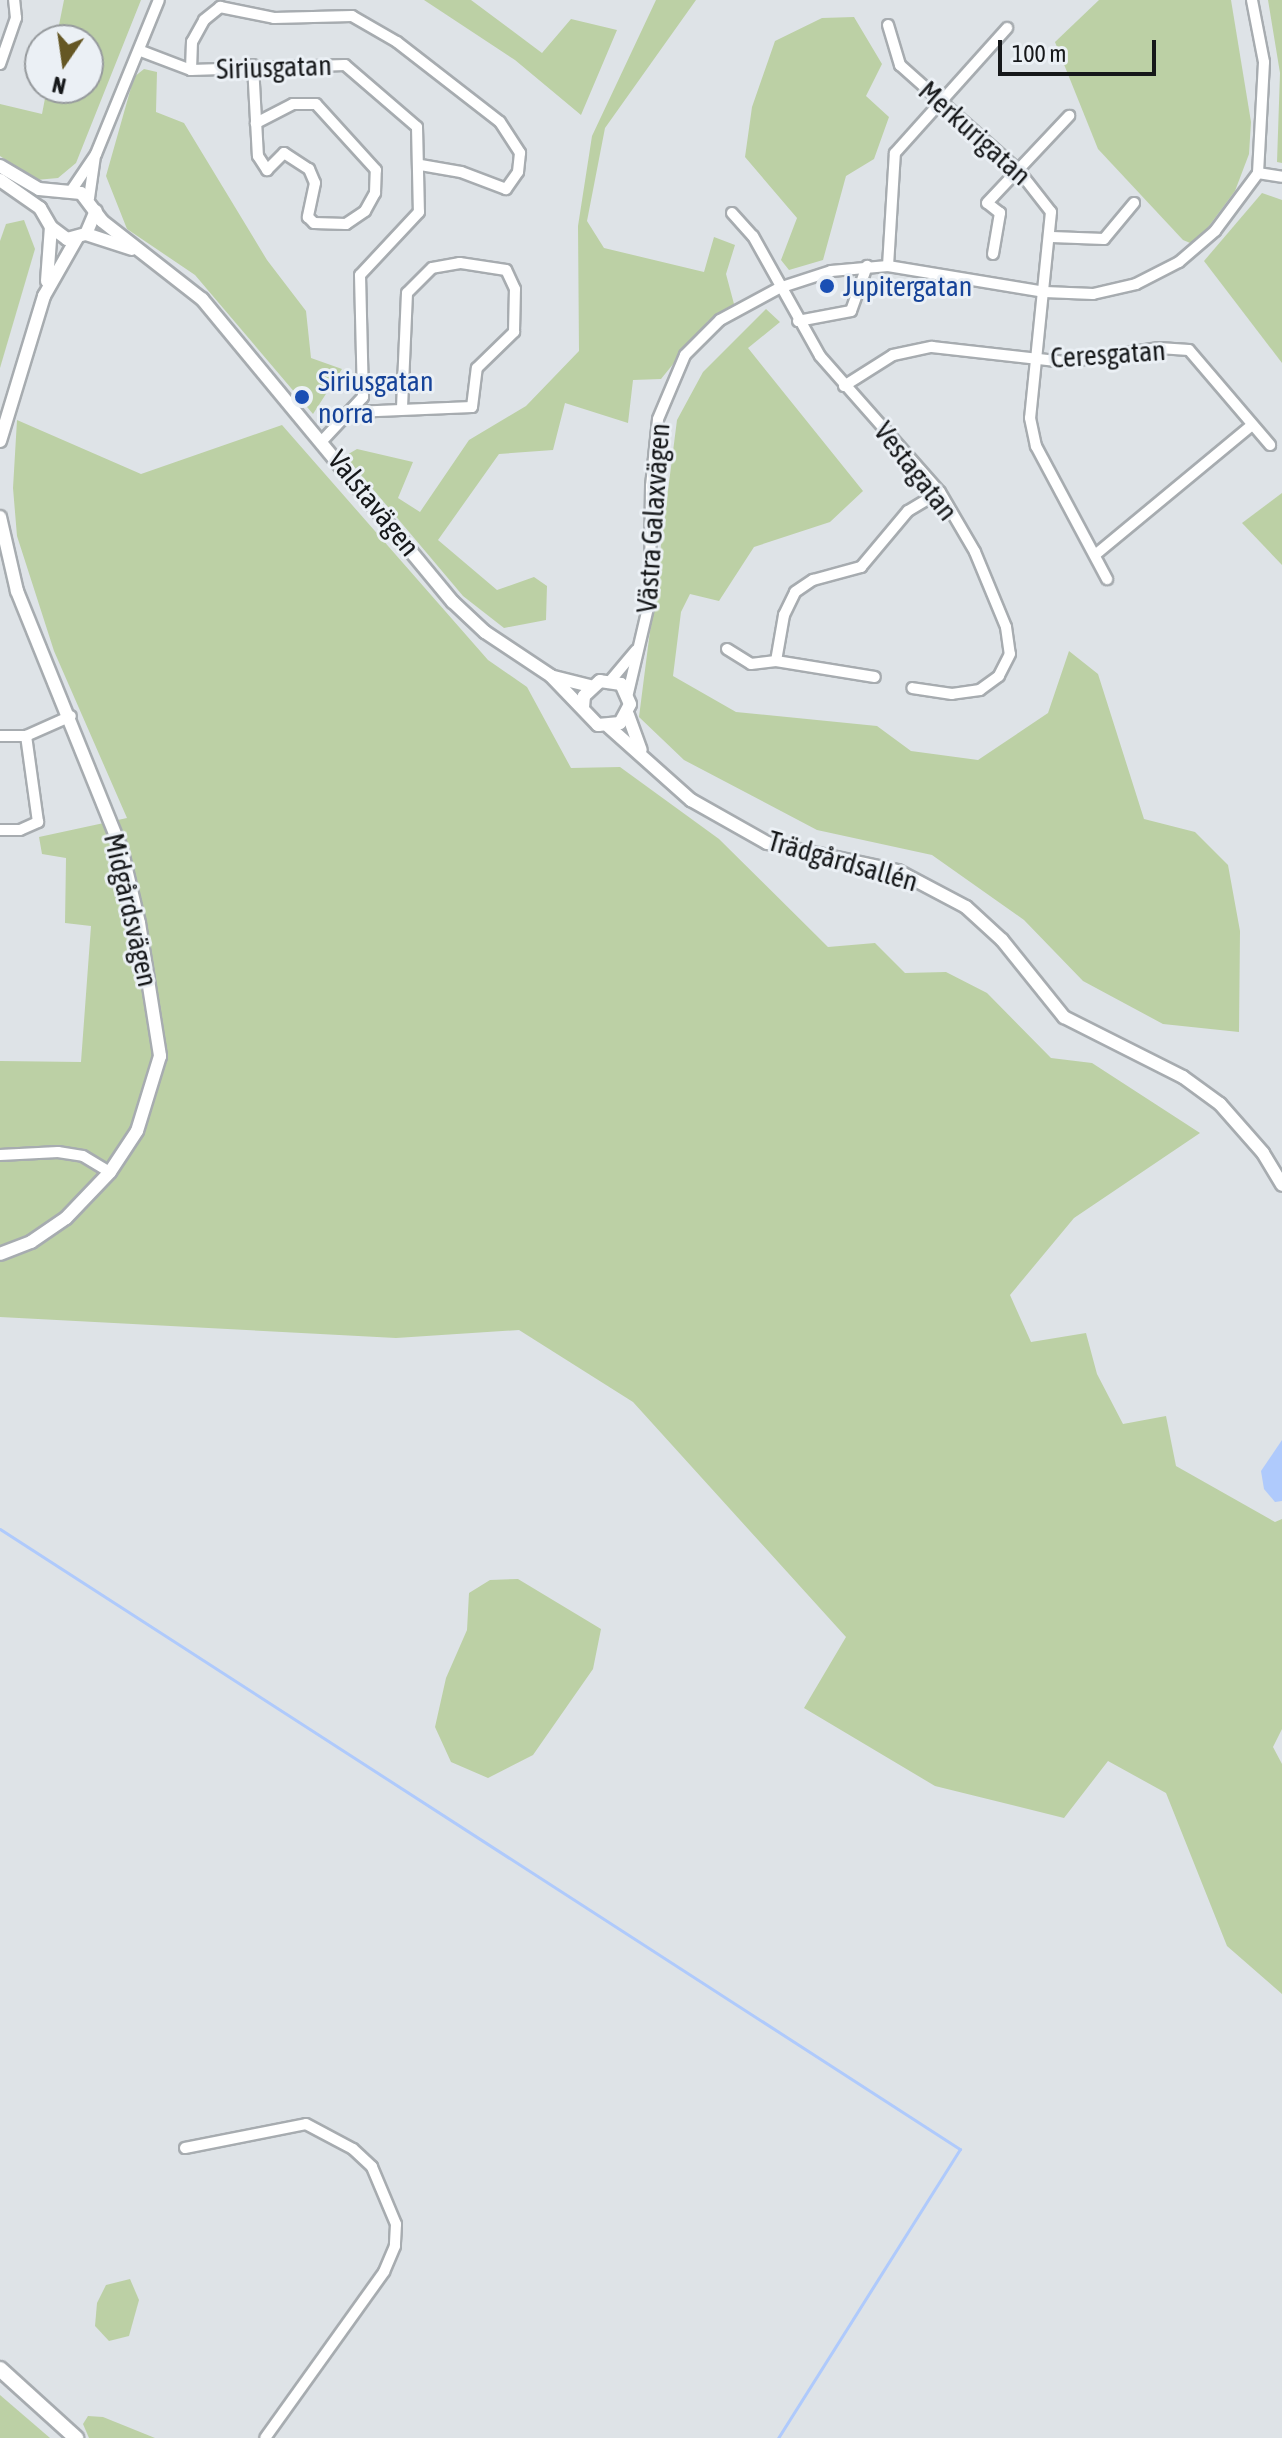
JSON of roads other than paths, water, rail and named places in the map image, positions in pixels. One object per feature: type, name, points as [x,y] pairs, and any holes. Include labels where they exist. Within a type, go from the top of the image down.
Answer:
[{"type":"main road","points":[[0,2369],[76,2438]]},
{"type":"main road","points":[[0,2382],[62,2438]]},
{"type":"street","points":[[0,64],[16,18],[14,0]]},
{"type":"street","points":[[0,166],[39,189],[89,198],[96,154],[141,51],[159,0]]},
{"type":"street","points":[[1252,0],[1264,62],[1258,173],[1282,177]]},
{"type":"street","points":[[191,70],[192,42],[204,20],[220,7],[274,18],[352,16],[397,42],[500,122],[520,153],[518,172],[506,189],[461,172],[421,165]]},
{"type":"street","name":"Merkurigatan","points":[[888,25],[900,65],[1019,171],[1051,212],[1052,237],[1029,390],[1036,446],[1107,579]]},
{"type":"street","points":[[888,266],[895,153],[1007,28]]},
{"type":"street","name":"Siriusgatan","points":[[141,51],[191,70],[334,63],[353,70],[417,127],[421,165],[419,212],[360,275],[364,384],[354,412]]},
{"type":"street","points":[[253,65],[256,123],[258,156],[267,170],[284,153],[309,169],[315,183],[308,217],[314,223],[346,224],[365,211],[375,193],[376,170],[316,104],[293,104],[256,123]]},
{"type":"street","points":[[993,254],[1000,213],[987,203],[1069,116]]},
{"type":"street","points":[[0,441],[44,296],[54,199],[66,192],[96,154]]},
{"type":"street","name":"Västra Galaxvägen","points":[[628,693],[650,599],[654,454],[667,395],[685,355],[720,320],[779,288],[831,271],[867,266],[888,266],[1045,292],[1093,294],[1136,284],[1179,262],[1215,231],[1258,173]]},
{"type":"street","name":"Valstavägen","points":[[0,180],[67,239],[82,236],[139,251]]},
{"type":"street","name":"Valstavägen","points":[[89,198],[96,211],[139,251],[202,299],[323,440],[453,602],[485,632],[551,676],[583,707],[588,718],[609,727]]},
{"type":"street","points":[[1052,237],[1104,239],[1134,203]]},
{"type":"street","points":[[44,296],[96,211]]},
{"type":"street","points":[[732,213],[753,236],[779,288]]},
{"type":"street","points":[[323,440],[354,412],[472,407],[477,368],[514,332],[515,289],[506,270],[460,263],[432,268],[407,293],[402,409]]},
{"type":"street","points":[[798,321],[851,311],[867,266]]},
{"type":"street","name":"Vestagatan","points":[[779,288],[798,321],[844,386],[940,492],[975,552],[1006,627],[1010,654],[999,676],[980,690],[952,694],[912,688]]},
{"type":"street","name":"Ceresgatan","points":[[844,386],[893,355],[932,347],[1035,359],[1092,360],[1159,348],[1189,350],[1270,445]]},
{"type":"street","points":[[1095,555],[1252,425]]},
{"type":"street","points":[[776,661],[784,615],[795,592],[813,580],[861,567],[908,511],[940,492]]},
{"type":"street","name":"Midgårdsvägen","points":[[0,517],[17,591],[71,716],[121,848],[139,923],[160,1056],[137,1131],[110,1172],[66,1218],[31,1242],[0,1254]]},
{"type":"street","name":"Västra Galaxvägen","points":[[611,680],[640,645]]},
{"type":"street","points":[[727,649],[751,664],[776,661],[875,677]]},
{"type":"street","name":"Valstavägen","points":[[551,676],[590,686]]},
{"type":"street","points":[[583,707],[590,686],[611,680],[628,693],[628,715],[609,727]]},
{"type":"street","name":"Trädgårdsallén","points":[[628,715],[646,760]]},
{"type":"street","points":[[0,736],[26,736],[71,716]]},
{"type":"street","name":"Trädgårdsallén","points":[[609,727],[691,800],[767,843],[898,871],[966,907],[1002,940],[1064,1017],[1183,1077],[1220,1104],[1263,1153],[1282,1185]]},
{"type":"street","points":[[0,830],[20,830],[38,822],[26,736]]},
{"type":"street","points":[[0,1155],[58,1152],[83,1156],[110,1172]]},
{"type":"street","points":[[185,2148],[306,2124],[353,2149],[372,2167],[386,2190],[396,2224],[395,2246],[384,2272],[265,2438]]},
{"type":"water","points":[[1282,1440],[1282,1501],[1275,1502],[1264,1489],[1261,1471]]},
{"type":"waterway","points":[[0,1529],[960,2149],[778,2438]]},
{"type":"place","name":"Jupitergatan","points":[[827,286]]},
{"type":"place","name":"Siriusgatan norra","points":[[302,397]]}]
